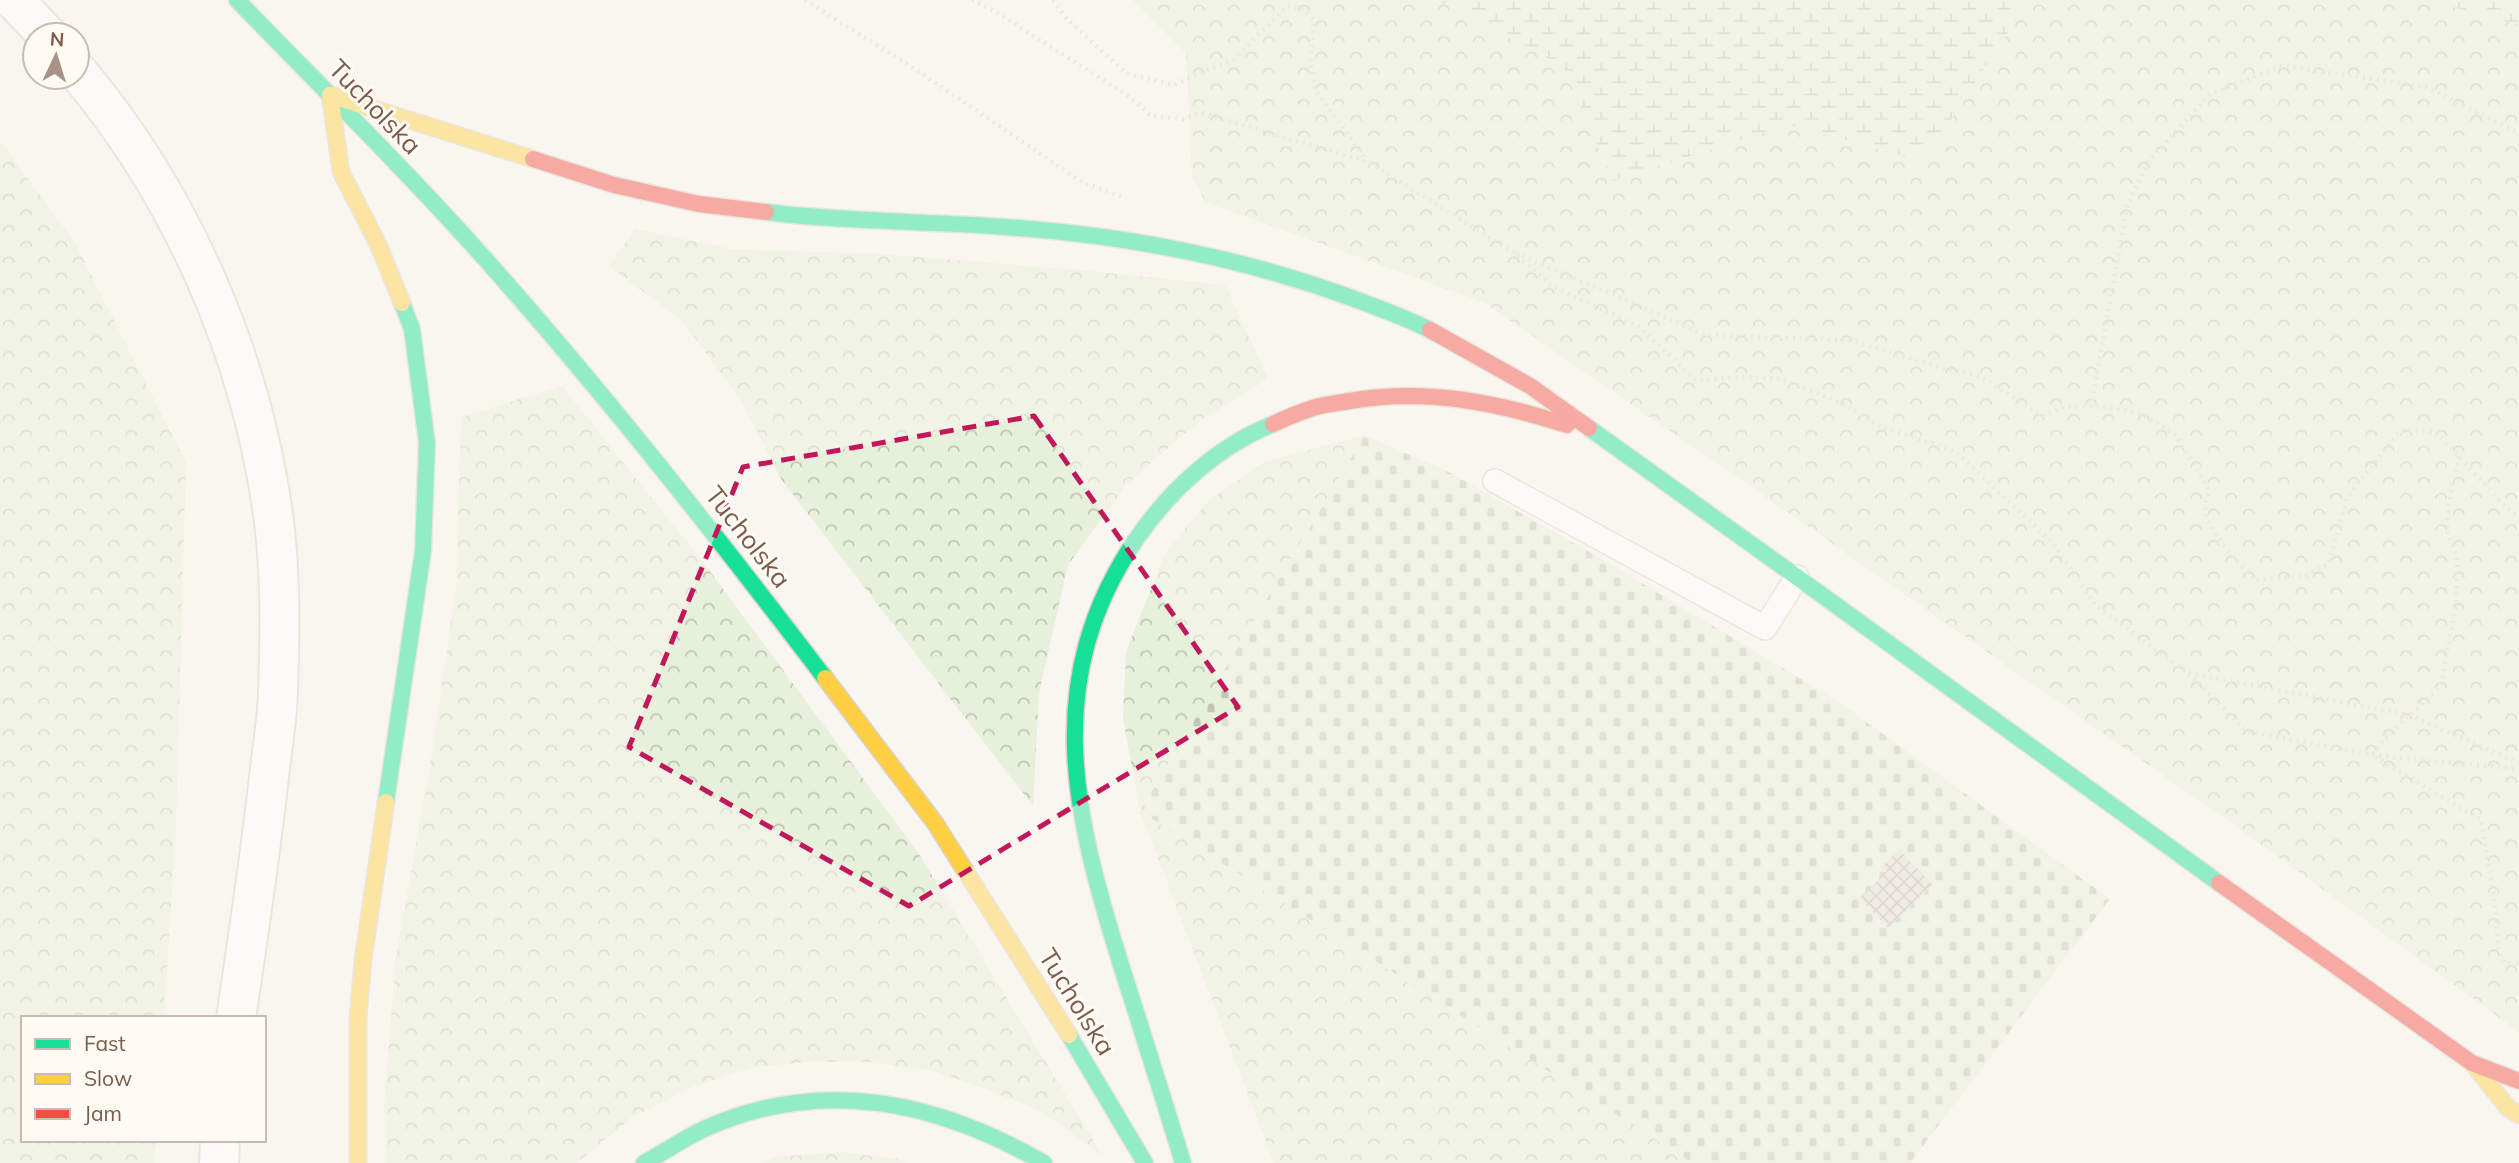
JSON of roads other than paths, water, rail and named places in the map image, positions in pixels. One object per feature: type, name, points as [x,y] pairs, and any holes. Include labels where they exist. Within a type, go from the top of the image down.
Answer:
[{"type":"main road","name":"Tucholska","points":[[237,0],[486,260],[595,387],[716,536],[935,823],[1072,1039],[1145,1163]]},
{"type":"main road","points":[[358,1163],[358,1019],[363,960],[423,551],[428,443],[412,329],[378,244],[341,172],[330,95],[614,185],[699,204],[804,217],[1006,227],[1133,240],[1259,267],[1409,319],[1530,386],[2472,1063],[2519,1081]]},
{"type":"main road","points":[[1183,1163],[1094,874],[1078,792],[1074,758],[1076,688],[1094,616],[1109,581],[1154,511],[1184,481],[1224,449],[1289,416],[1340,401],[1382,395],[1426,394],[1472,400],[1516,410],[1599,436]]},
{"type":"main road","points":[[2472,1063],[2508,1108],[2519,1115]]},
{"type":"main road","points":[[644,1163],[712,1126],[785,1103],[863,1099],[898,1104],[967,1124],[1044,1163]]},
{"type":"street","points":[[91,87],[144,160],[192,247],[242,369],[260,441],[273,516],[279,590],[278,696],[263,834],[236,1016]]},
{"type":"street","points":[[219,1163],[220,1142]]},
{"type":"lane","points":[[1495,481],[1765,628],[1797,577]]}]
